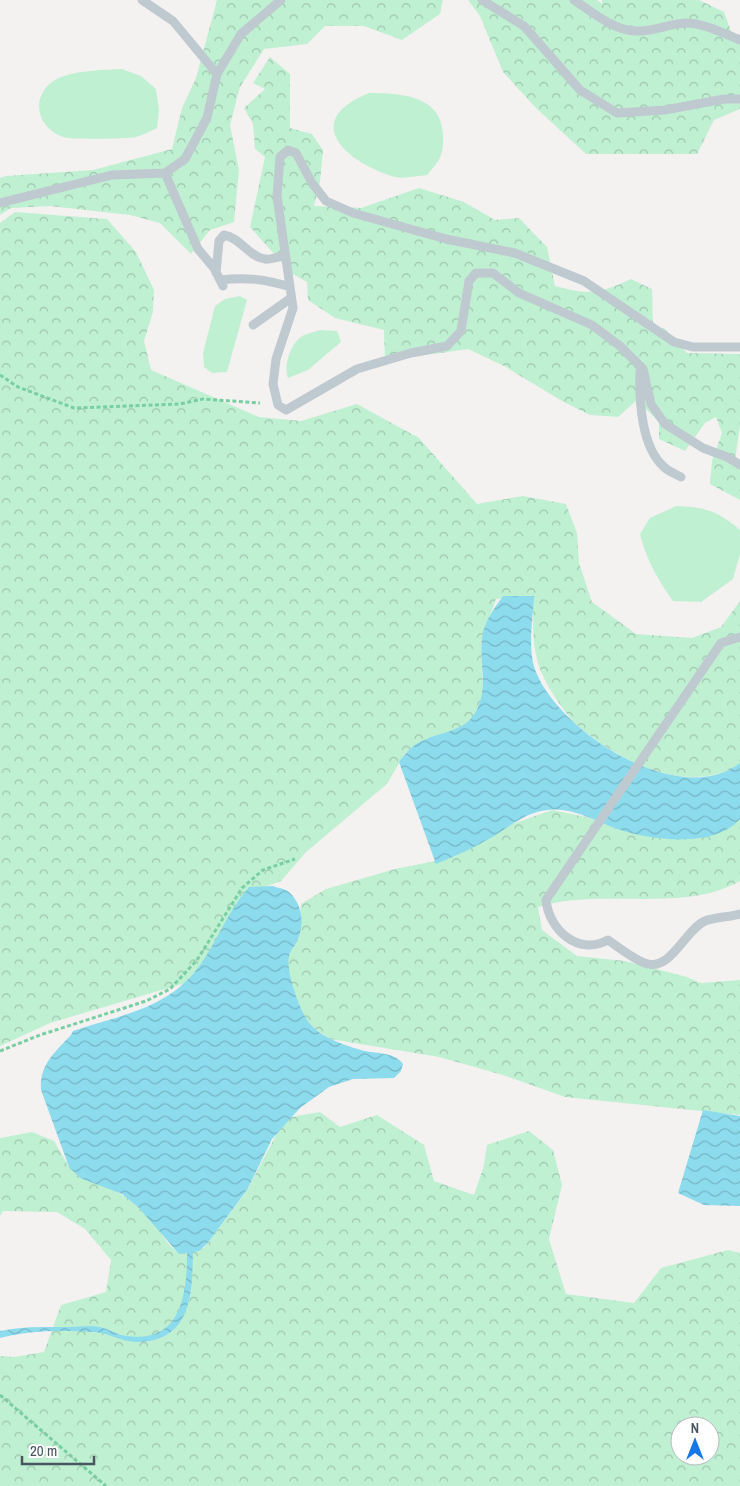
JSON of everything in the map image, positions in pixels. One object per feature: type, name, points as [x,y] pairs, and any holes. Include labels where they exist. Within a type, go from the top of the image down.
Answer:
[{"type":"lane","points":[[142,0],[173,21],[217,74]]},
{"type":"lane","points":[[0,203],[112,175],[165,173],[184,159],[207,118],[217,74],[241,34],[281,0]]},
{"type":"lane","points":[[482,0],[524,26],[580,90],[616,113],[666,110],[724,99],[740,99]]},
{"type":"lane","points":[[574,0],[611,24],[634,31],[656,30],[685,23],[709,27],[740,40]]},
{"type":"lane","points":[[740,347],[693,347],[674,342],[584,281],[515,253],[446,239],[354,213],[326,201],[312,183],[296,153],[288,150],[280,157],[277,196],[293,308],[276,360],[273,384],[278,405],[286,410],[358,370],[412,353],[447,346],[461,331],[469,281],[476,273],[493,273],[519,293],[592,325],[620,346],[643,370],[651,404],[665,424],[703,448],[727,457],[740,465]]},
{"type":"lane","points":[[165,173],[198,249],[220,280]]},
{"type":"lane","points":[[220,280],[219,241],[224,235],[232,236],[260,258],[266,259],[285,255]]},
{"type":"lane","points":[[220,280],[243,277],[268,280],[290,287]]},
{"type":"lane","points":[[253,325],[292,298]]},
{"type":"lane","points":[[640,367],[639,391],[646,434],[655,457],[665,468],[681,477]]},
{"type":"lane","points":[[740,636],[721,643],[546,900],[548,912],[563,936],[581,944],[596,946],[608,940],[648,965],[661,963],[691,931],[705,921],[740,914]]},
{"type":"path","points":[[0,375],[18,387],[74,408],[180,404],[203,399],[278,405]]},
{"type":"path","points":[[0,1051],[40,1035],[146,1001],[170,989],[197,960],[242,888],[263,870],[295,859]]},
{"type":"path","points":[[0,1395],[106,1486]]},
{"type":"green space","points":[[217,0],[443,0],[440,14],[402,40],[364,26],[325,26],[307,44],[264,49],[240,87],[230,125],[239,170],[234,222],[210,230],[191,254],[160,223],[130,215],[50,206],[11,208],[0,215],[0,178],[93,170],[172,149],[182,108],[196,78]]},
{"type":"green space","points":[[468,0],[597,0],[602,4],[602,0],[699,0],[724,12],[732,34],[740,35],[740,109],[714,120],[697,154],[586,154],[536,108],[503,72],[480,16]]},
{"type":"green space","points":[[270,57],[290,74],[290,128],[312,134],[323,150],[320,182],[314,206],[361,208],[419,188],[464,202],[495,220],[519,218],[547,247],[555,286],[577,291],[594,292],[610,288],[631,279],[652,289],[653,329],[664,328],[687,353],[740,354],[740,425],[735,460],[740,463],[740,500],[710,484],[712,461],[722,433],[716,417],[705,423],[685,451],[659,439],[659,422],[637,400],[618,417],[590,415],[562,401],[504,366],[468,349],[385,361],[384,330],[335,318],[308,300],[307,282],[291,273],[250,227],[265,157],[255,149],[253,124],[244,108],[265,89],[253,83]]},
{"type":"green space","points":[[122,69],[141,76],[156,89],[159,110],[157,128],[136,137],[77,139],[63,137],[52,131],[45,124],[40,115],[39,106],[46,88],[53,81],[78,73]]},
{"type":"green space","points":[[369,93],[393,94],[417,99],[435,111],[441,121],[443,147],[438,161],[427,175],[399,178],[377,171],[347,152],[338,141],[334,129],[336,116],[348,104]]},
{"type":"green space","points":[[15,212],[107,219],[136,252],[154,290],[153,312],[144,341],[151,370],[259,417],[301,421],[357,404],[419,438],[477,504],[523,496],[566,504],[577,533],[579,563],[592,602],[636,634],[692,638],[721,627],[740,601],[740,764],[720,773],[698,777],[676,776],[633,762],[612,751],[577,725],[550,690],[540,668],[535,648],[533,596],[496,599],[481,642],[483,697],[468,726],[405,753],[387,784],[306,852],[281,881],[254,891],[189,982],[50,1023],[0,1046],[0,223]]},
{"type":"green space","points":[[240,296],[247,300],[227,372],[212,373],[204,367],[203,353],[215,306],[225,299]]},
{"type":"green space","points":[[320,330],[337,331],[341,342],[308,370],[288,378],[287,361],[295,343],[304,335]]},
{"type":"green space","points":[[676,506],[711,511],[725,518],[740,530],[740,554],[733,579],[701,602],[673,601],[653,569],[640,534],[650,518]]},
{"type":"green space","points":[[552,810],[586,817],[640,833],[711,835],[740,819],[740,881],[717,891],[693,896],[588,899],[562,901],[538,907],[542,930],[577,956],[625,961],[687,977],[701,983],[740,980],[740,1115],[565,1097],[503,1075],[439,1057],[330,1039],[305,1023],[281,966],[298,938],[301,904],[326,889],[395,869],[445,859],[501,828]]},
{"type":"green space","points":[[320,1112],[340,1127],[377,1115],[424,1145],[434,1181],[474,1195],[484,1165],[487,1145],[529,1131],[553,1150],[562,1185],[549,1239],[566,1294],[634,1303],[661,1268],[728,1250],[740,1253],[740,1486],[0,1486],[0,1356],[14,1357],[44,1352],[61,1305],[106,1292],[111,1260],[85,1229],[57,1212],[3,1211],[0,1216],[0,1138],[32,1132],[54,1141],[69,1167],[141,1205],[167,1242],[176,1251],[204,1248],[246,1192],[285,1118]]},
{"type":"water","points":[[503,596],[534,596],[531,634],[533,663],[549,695],[569,718],[595,740],[624,758],[655,771],[686,777],[715,775],[740,763],[740,819],[729,828],[714,835],[698,838],[664,839],[617,829],[575,813],[557,810],[540,811],[513,823],[480,844],[436,864],[399,762],[407,752],[420,742],[460,727],[476,711],[480,702],[483,682],[481,652],[483,632],[489,617]]},
{"type":"water","points":[[273,886],[289,892],[300,909],[302,921],[300,933],[290,954],[289,970],[293,988],[310,1024],[316,1030],[337,1042],[361,1050],[394,1057],[403,1064],[401,1071],[394,1078],[353,1079],[329,1087],[300,1108],[272,1139],[247,1190],[207,1244],[199,1251],[193,1252],[192,1284],[185,1313],[178,1325],[168,1334],[154,1340],[136,1342],[95,1332],[72,1331],[35,1332],[0,1338],[0,1331],[9,1329],[88,1326],[96,1326],[121,1335],[141,1337],[156,1333],[168,1326],[176,1315],[182,1301],[185,1286],[187,1253],[179,1254],[138,1207],[122,1194],[80,1178],[69,1167],[41,1090],[41,1081],[45,1066],[73,1031],[142,1009],[174,992],[188,980],[200,965],[235,905],[249,887]]},
{"type":"water","points":[[703,1110],[740,1116],[740,1206],[704,1205],[678,1193]]}]
